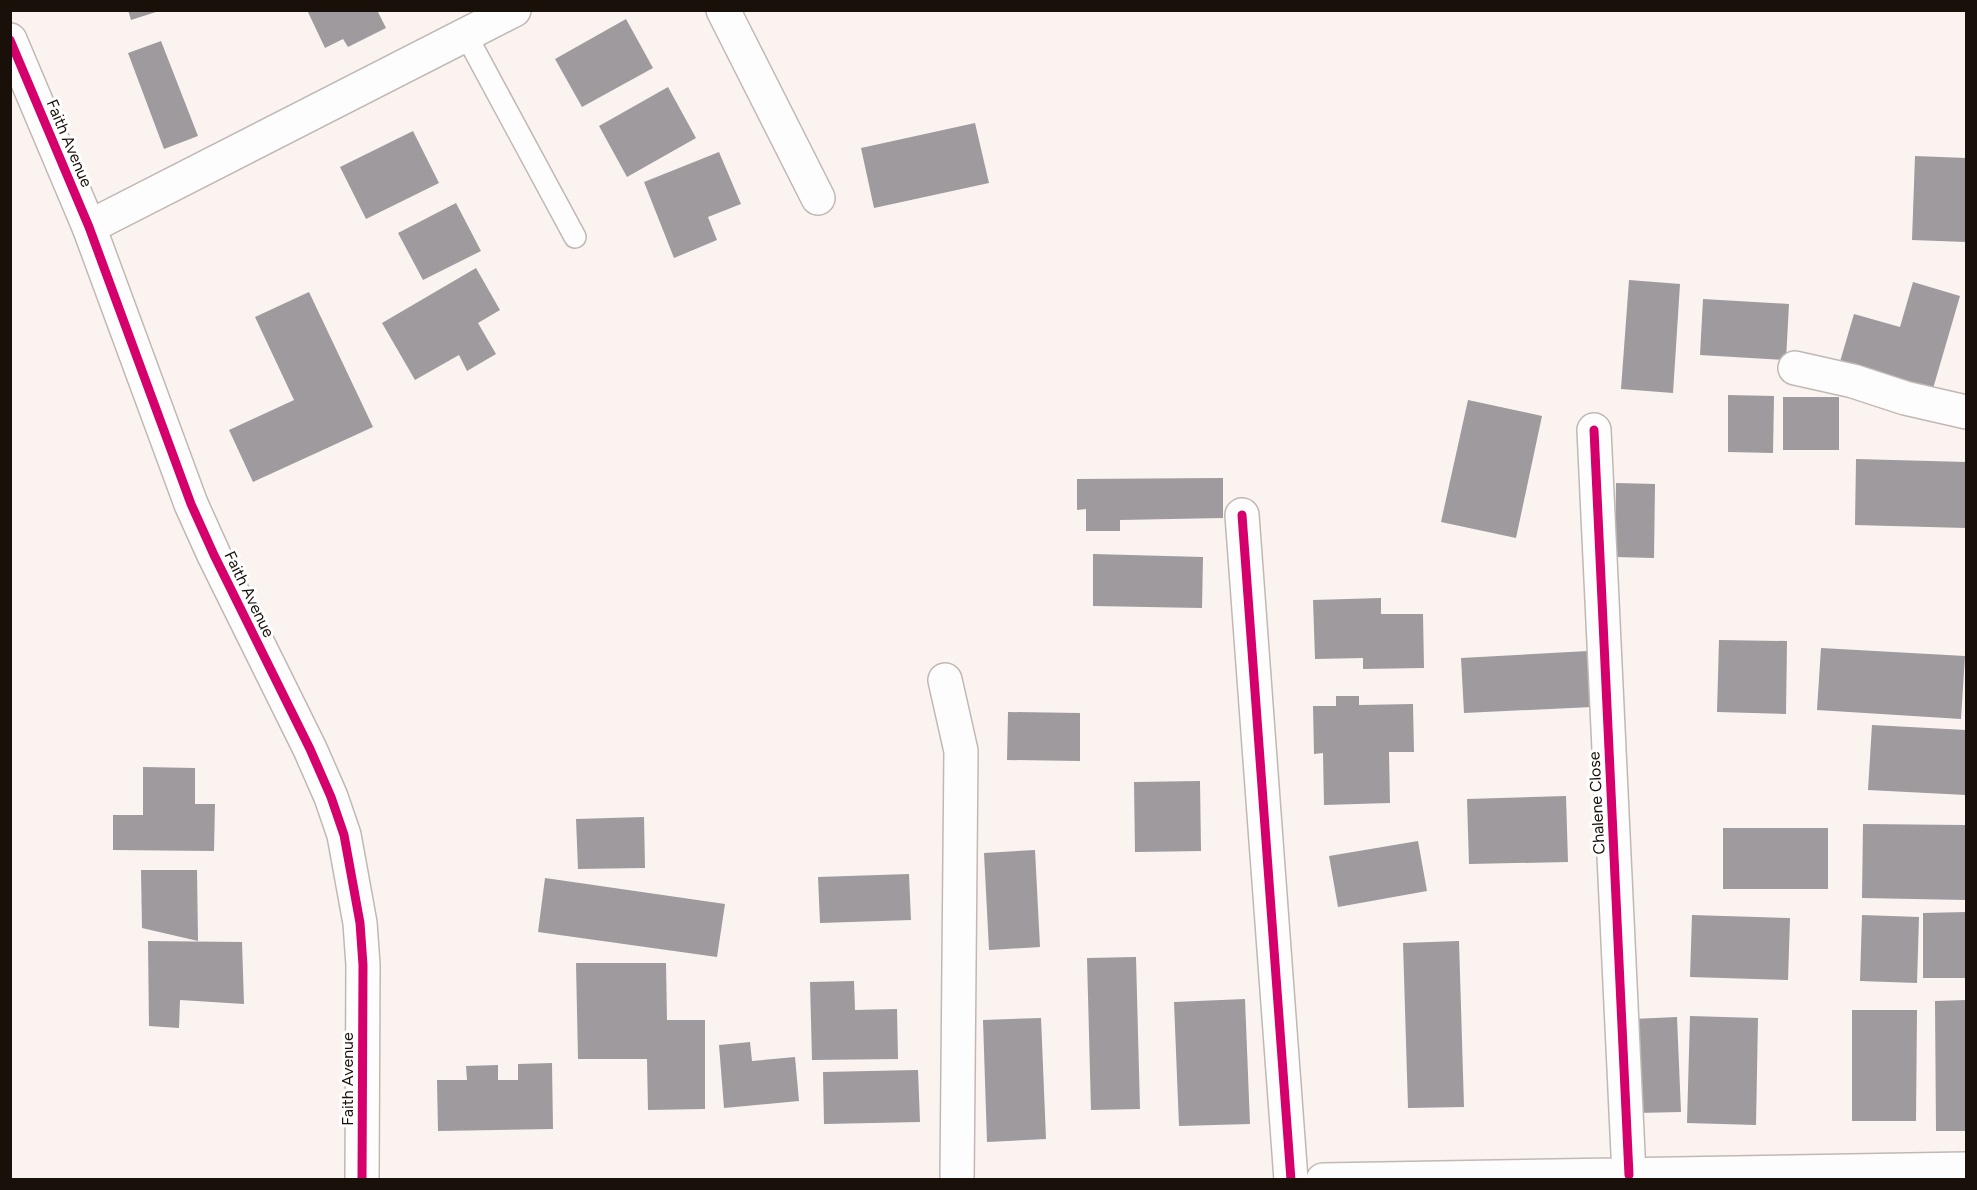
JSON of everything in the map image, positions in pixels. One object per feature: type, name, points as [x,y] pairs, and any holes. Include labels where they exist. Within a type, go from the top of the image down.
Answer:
[{"type":"street","points":[[89,227],[514,10]]},
{"type":"street","points":[[723,10],[819,198]]},
{"type":"street","name":"Faith Avenue","points":[[10,40],[89,227],[191,504],[310,749],[331,797],[344,835],[360,923],[363,965],[362,1179]]},
{"type":"street","points":[[1795,368],[1853,381],[1905,398],[1966,412]]},
{"type":"street","name":"Chalene Close","points":[[1594,430],[1629,1175]]},
{"type":"street","points":[[1242,515],[1291,1179]]},
{"type":"street","points":[[945,680],[961,751],[957,1179]]},
{"type":"street","points":[[1323,1179],[1711,1176],[1966,1169]]},
{"type":"lane","points":[[466,35],[575,237]]},
{"type":"building","points":[[128,10],[159,10],[159,11],[131,20]]},
{"type":"building","points":[[307,10],[377,10],[386,28],[348,47],[343,39],[325,48]]},
{"type":"building","points":[[626,19],[653,68],[582,107],[555,59]]},
{"type":"building","points":[[161,41],[198,136],[164,149],[128,53]]},
{"type":"building","points":[[668,87],[696,138],[627,177],[599,126]]},
{"type":"building","points":[[975,123],[989,183],[874,208],[861,148]]},
{"type":"building","points":[[413,131],[439,183],[366,219],[340,167]]},
{"type":"building","points":[[719,152],[741,204],[708,217],[717,240],[674,258],[644,182]]},
{"type":"building","points":[[1915,156],[1966,158],[1966,242],[1912,240]]},
{"type":"building","points":[[456,203],[481,251],[423,280],[398,233]]},
{"type":"building","points":[[476,268],[500,310],[478,323],[496,354],[467,371],[459,355],[415,380],[382,323]]},
{"type":"building","points":[[1629,280],[1680,284],[1673,393],[1621,389]]},
{"type":"building","points":[[1913,282],[1960,296],[1932,392],[1839,365],[1854,314],[1900,327]]},
{"type":"building","points":[[309,292],[373,427],[253,482],[229,430],[294,400],[255,317]]},
{"type":"building","points":[[1703,299],[1789,304],[1786,360],[1700,355]]},
{"type":"building","points":[[1728,395],[1774,396],[1773,453],[1728,452]]},
{"type":"building","points":[[1783,397],[1839,397],[1839,450],[1783,450]]},
{"type":"building","points":[[1468,400],[1542,416],[1516,538],[1441,522]]},
{"type":"building","points":[[1856,459],[1966,462],[1966,528],[1855,525]]},
{"type":"building","points":[[1223,478],[1223,518],[1120,520],[1120,531],[1086,531],[1086,509],[1077,510],[1077,479]]},
{"type":"building","points":[[1616,483],[1655,484],[1654,558],[1615,557]]},
{"type":"building","points":[[1093,554],[1203,557],[1202,608],[1093,606]]},
{"type":"building","points":[[1381,598],[1381,614],[1423,614],[1424,668],[1363,669],[1363,658],[1315,659],[1313,600]]},
{"type":"building","points":[[1719,640],[1787,641],[1786,714],[1717,712]]},
{"type":"building","points":[[1821,648],[1965,656],[1961,719],[1817,710]]},
{"type":"building","points":[[1588,651],[1592,707],[1464,713],[1461,658]]},
{"type":"building","points":[[1336,696],[1359,696],[1359,705],[1413,704],[1414,752],[1389,752],[1390,803],[1324,805],[1323,753],[1314,754],[1313,706],[1336,706]]},
{"type":"building","points":[[1008,712],[1080,713],[1080,761],[1007,760]]},
{"type":"building","points":[[1872,725],[1966,730],[1966,795],[1868,790]]},
{"type":"building","points":[[143,767],[195,768],[195,804],[215,804],[214,851],[113,850],[113,815],[143,815]]},
{"type":"building","points":[[1200,781],[1201,851],[1135,852],[1134,782]]},
{"type":"building","points":[[1566,796],[1568,862],[1469,864],[1467,799]]},
{"type":"building","points":[[644,817],[645,868],[578,869],[576,819]]},
{"type":"building","points":[[1863,824],[1966,825],[1966,900],[1862,898]]},
{"type":"building","points":[[1723,828],[1828,828],[1828,889],[1723,889]]},
{"type":"building","points":[[1418,841],[1427,891],[1338,907],[1329,856]]},
{"type":"building","points":[[1035,850],[1040,947],[989,950],[984,853]]},
{"type":"building","points":[[141,870],[197,870],[198,941],[142,928]]},
{"type":"building","points":[[909,874],[911,920],[820,923],[818,877]]},
{"type":"building","points":[[545,878],[725,904],[717,957],[538,932]]},
{"type":"building","points":[[1966,912],[1966,978],[1923,978],[1923,913]]},
{"type":"building","points":[[1692,915],[1790,918],[1788,980],[1690,977]]},
{"type":"building","points":[[1862,915],[1919,917],[1917,983],[1860,981]]},
{"type":"building","points":[[148,941],[242,942],[244,1004],[180,1000],[179,1028],[149,1026]]},
{"type":"building","points":[[1459,941],[1464,1107],[1408,1108],[1403,943]]},
{"type":"building","points":[[1136,957],[1140,1109],[1091,1110],[1087,958]]},
{"type":"building","points":[[576,963],[666,963],[667,1020],[705,1020],[705,1109],[648,1110],[647,1059],[578,1059]]},
{"type":"building","points":[[854,981],[855,1010],[897,1009],[898,1059],[812,1060],[810,982]]},
{"type":"building","points":[[1245,999],[1250,1124],[1179,1126],[1174,1002]]},
{"type":"building","points":[[1966,1000],[1966,1131],[1936,1131],[1935,1001]]},
{"type":"building","points":[[1852,1010],[1917,1010],[1916,1121],[1852,1121]]},
{"type":"building","points":[[1690,1016],[1758,1018],[1756,1125],[1687,1123]]},
{"type":"building","points":[[1677,1017],[1681,1112],[1636,1113],[1632,1019]]},
{"type":"building","points":[[1041,1018],[1046,1139],[987,1142],[983,1020]]},
{"type":"building","points":[[750,1042],[752,1061],[795,1057],[799,1101],[724,1108],[719,1045]]},
{"type":"building","points":[[552,1063],[553,1129],[438,1131],[437,1080],[467,1080],[466,1066],[498,1065],[498,1080],[518,1080],[518,1064]]},
{"type":"building","points":[[918,1070],[920,1122],[824,1124],[823,1072]]},
{"type":"cycle path","points":[[10,40],[89,227],[191,504],[310,749],[331,797],[344,835],[360,923],[363,965],[362,1180]]},
{"type":"cycle path","points":[[1594,430],[1629,1175]]},
{"type":"cycle path","points":[[1242,515],[1291,1180]]}]
